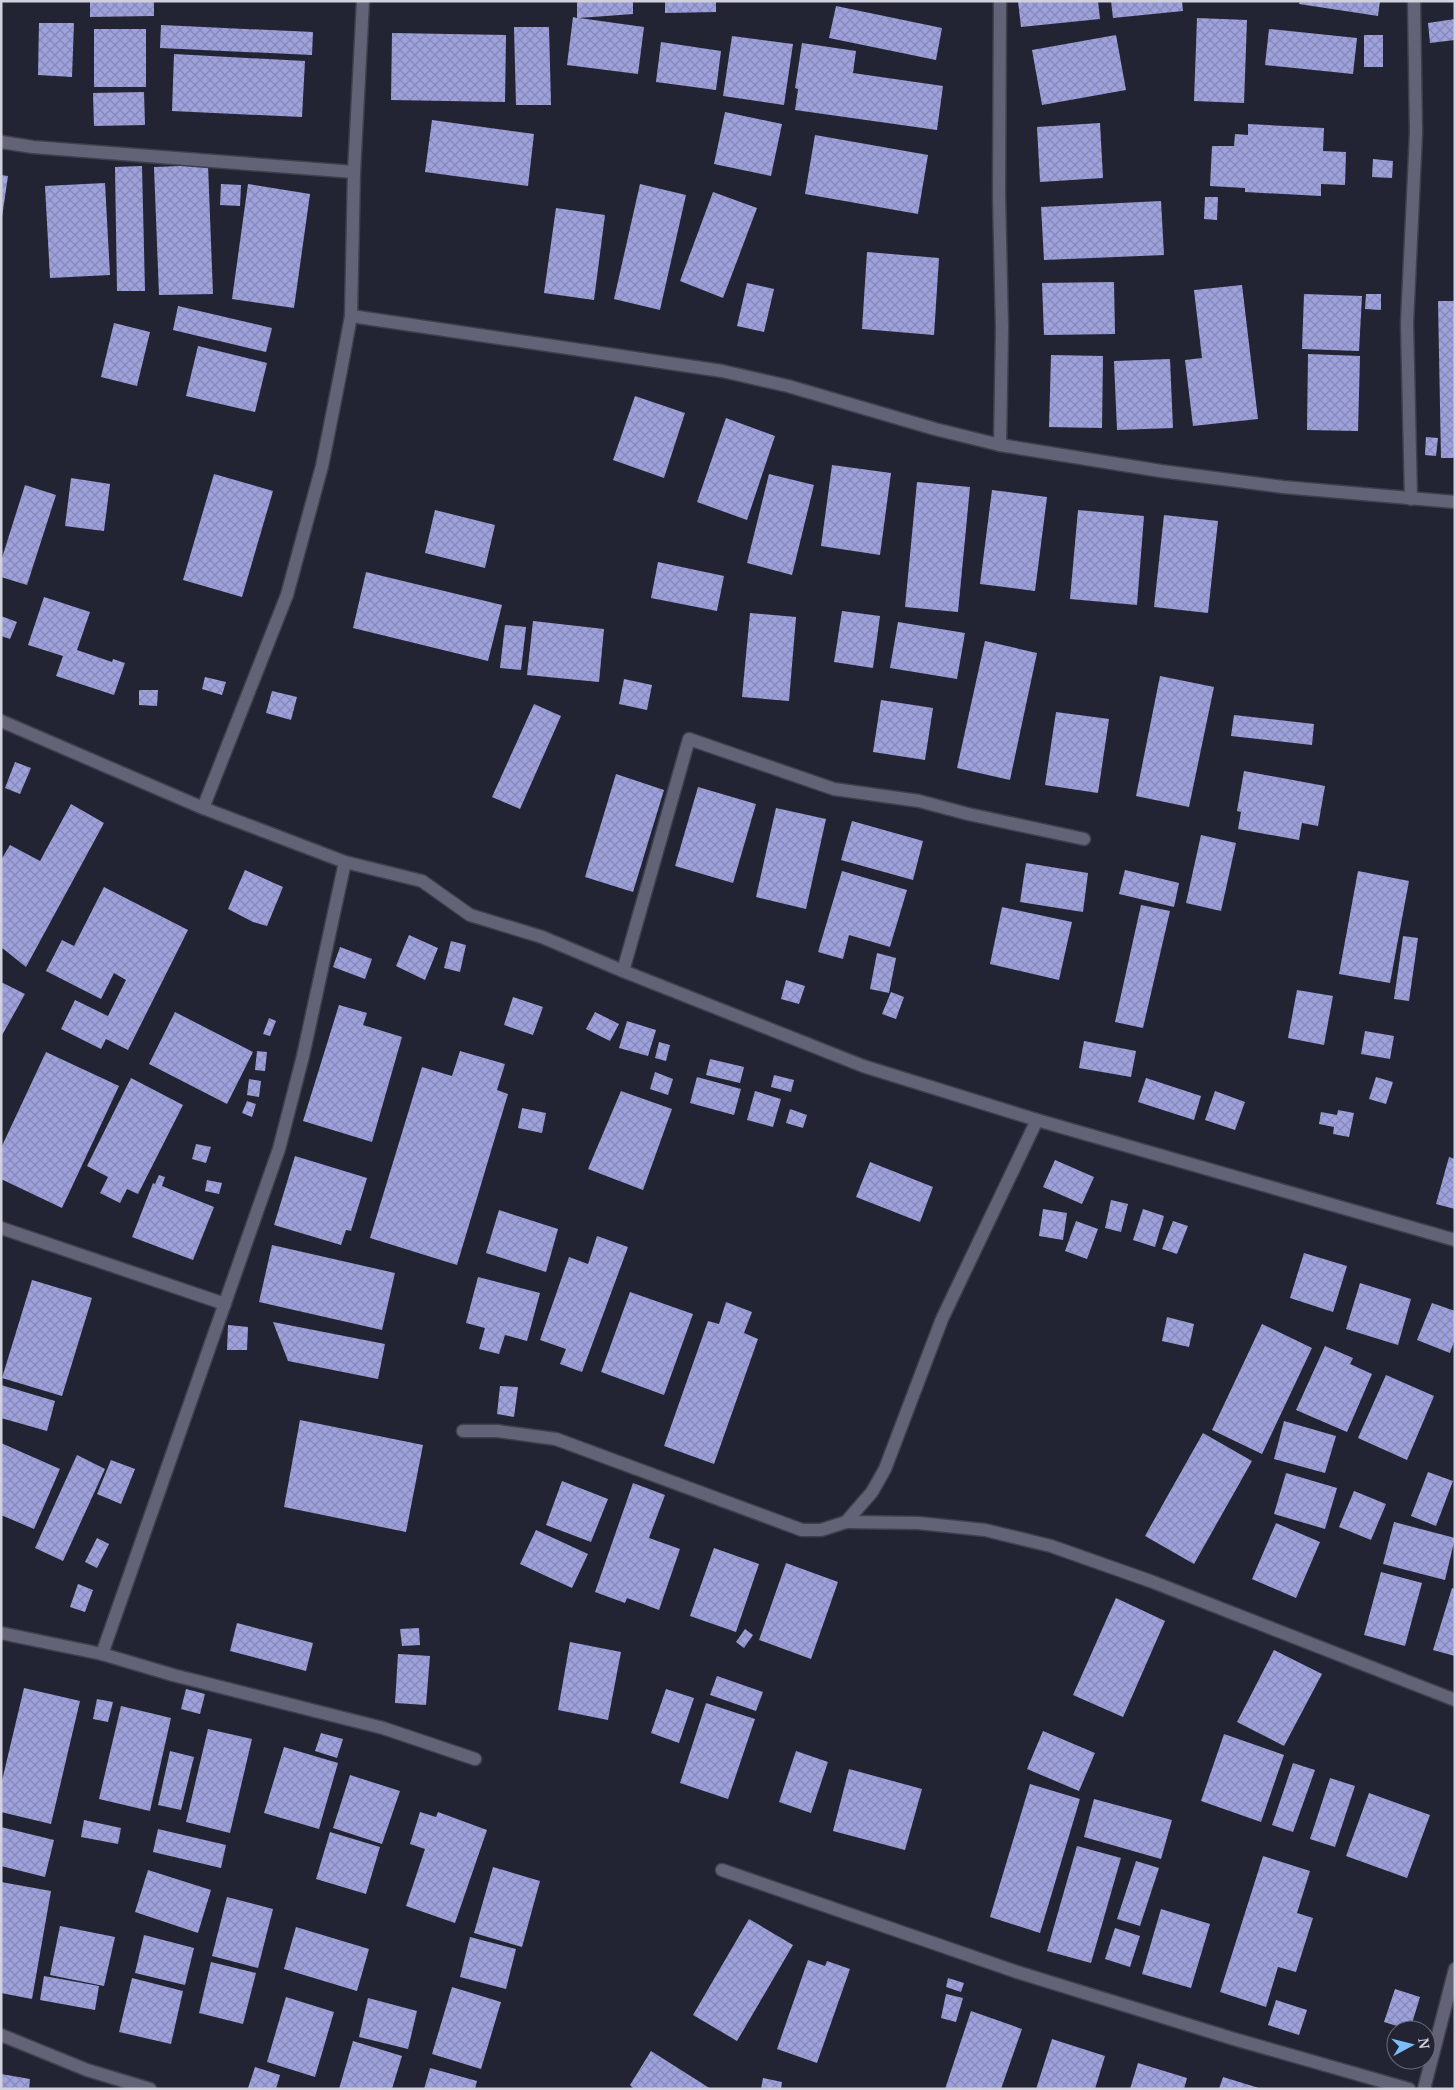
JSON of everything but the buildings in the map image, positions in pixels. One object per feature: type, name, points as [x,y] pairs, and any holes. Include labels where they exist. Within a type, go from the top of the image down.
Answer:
[{"type":"street","points":[[203,808],[287,595],[322,466],[351,316],[354,172],[363,1]]},
{"type":"street","points":[[1000,1],[998,195],[1002,328],[1000,445]]},
{"type":"street","points":[[1411,499],[1407,323],[1416,133],[1414,1]]},
{"type":"street","points":[[1,142],[70,150],[354,172]]},
{"type":"street","points":[[351,316],[722,371],[788,386],[934,429],[1000,445],[1161,471],[1283,487],[1455,502]]},
{"type":"street","points":[[1,721],[203,808],[345,862],[422,881],[470,915],[542,937],[863,1066],[1037,1120],[1455,1240]]},
{"type":"street","points":[[623,971],[689,739],[834,789],[919,801],[968,814],[1084,839]]},
{"type":"street","points":[[102,1654],[279,1149],[303,1056],[345,862]]},
{"type":"street","points":[[846,1522],[872,1492],[885,1469],[942,1319],[1037,1120]]},
{"type":"street","points":[[1,1228],[225,1304]]},
{"type":"street","points":[[463,1431],[497,1430],[556,1439],[802,1530],[820,1530],[846,1522],[918,1523],[985,1530],[1051,1546],[1153,1582],[1455,1700]]},
{"type":"street","points":[[1,1633],[102,1654],[173,1675],[383,1728],[475,1759]]},
{"type":"street","points":[[722,1870],[1017,1972],[1234,2039],[1409,2089]]},
{"type":"street","points":[[1424,2089],[1455,1969]]},
{"type":"street","points":[[1,2035],[87,2070],[150,2089]]}]
